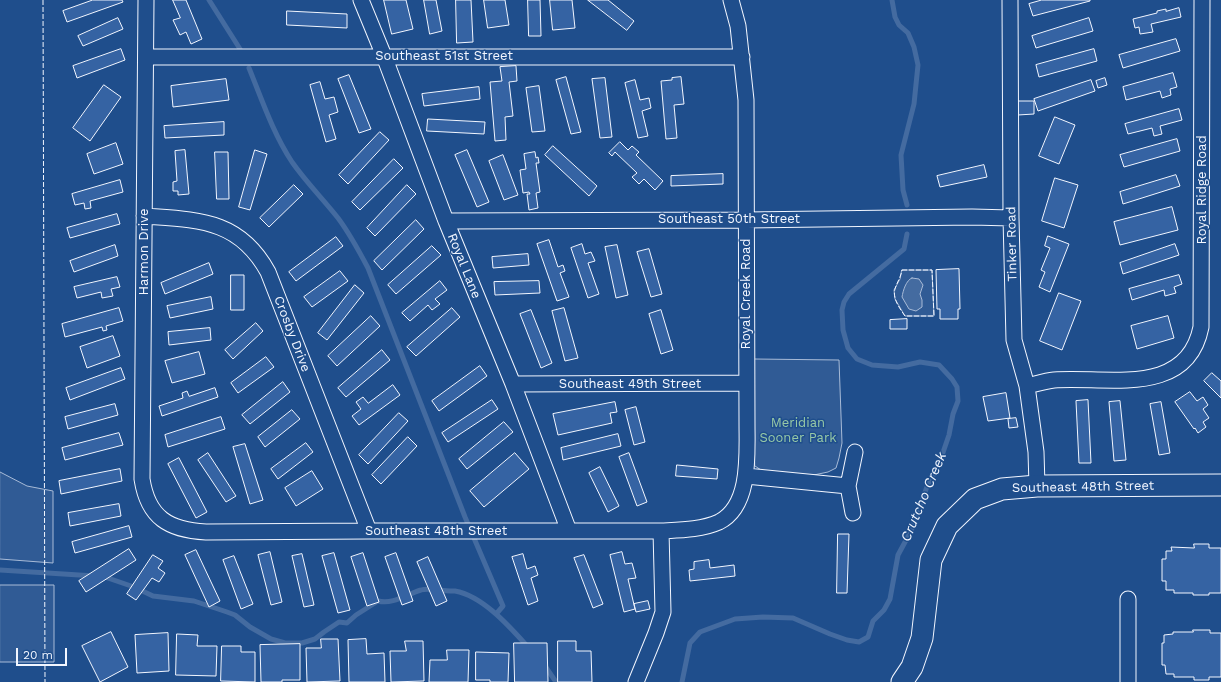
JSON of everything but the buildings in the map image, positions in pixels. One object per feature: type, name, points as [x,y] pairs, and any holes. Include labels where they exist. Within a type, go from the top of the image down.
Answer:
[{"type":"street","name":"Harmon Drive","points":[[146,0],[142,479],[144,492],[149,504]]},
{"type":"street","name":"Royal Lane","points":[[361,0],[384,56],[446,221],[513,384],[570,531]]},
{"type":"street","name":"Royal Creek Road","points":[[729,513],[737,503],[746,476],[746,100],[738,26],[731,0]]},
{"type":"street","name":"Tinker Road","points":[[1010,0],[1011,218],[1014,340],[1027,386],[1036,452],[1036,486]]},
{"type":"street","name":"Royal Ridge Road","points":[[1027,386],[1053,380],[1144,379],[1160,376],[1174,370],[1187,359],[1195,348],[1201,327],[1202,0]]},
{"type":"street","name":"Southeast 51st Street","points":[[146,57],[742,57]]},
{"type":"street","name":"Crosby Drive","points":[[144,216],[182,219],[212,224],[239,236],[260,258],[268,272],[369,531]]},
{"type":"street","name":"Southeast 50th Street","points":[[446,221],[746,220],[972,217],[1011,218]]},
{"type":"street","name":"Southeast 49th Street","points":[[513,384],[746,383]]},
{"type":"street","points":[[852,513],[848,486],[855,452]]},
{"type":"street","points":[[746,476],[848,486]]},
{"type":"street","name":"Southeast 48th Street","points":[[902,682],[912,668],[922,638],[932,560],[947,526],[975,499],[1002,489],[1036,486],[1221,485]]},
{"type":"street","name":"Southeast 48th Street","points":[[149,504],[155,513],[165,521],[177,527],[190,531],[206,532],[661,531],[684,530],[707,526],[720,522],[729,513]]},
{"type":"street","points":[[636,682],[663,612],[661,531]]},
{"type":"street","points":[[1128,599],[1128,682]]},
{"type":"shaded area","points":[[902,270],[932,270],[934,316],[905,316],[895,299],[894,290],[900,279]]},
{"type":"shaded area","points":[[912,278],[919,279],[923,285],[920,294],[922,307],[916,311],[909,309],[902,297],[906,283]]},
{"type":"shaded area","name":"Meridian Sooner Park","points":[[754,359],[839,360],[842,443],[836,468],[828,472],[809,476],[770,472],[761,470],[755,466]]},
{"type":"shaded area","points":[[0,472],[27,486],[53,491],[53,563],[0,559]]},
{"type":"shaded area","points":[[0,585],[54,585],[54,662],[0,662]]},
{"type":"waterway","points":[[209,0],[240,49]]},
{"type":"waterway","name":"Crutcho Creek","points":[[892,0],[895,17],[899,25],[908,33],[914,47],[918,65],[914,104],[901,155],[903,190],[907,205]]},
{"type":"waterway","points":[[249,68],[268,116],[285,151],[297,169],[342,224],[368,268],[465,517],[503,606],[497,613]]},
{"type":"waterway","name":"Crutcho Creek","points":[[682,682],[690,643],[700,632],[735,619],[763,617],[793,618],[830,634],[847,640],[859,642],[868,637],[873,621],[884,610],[890,599],[898,555],[911,531],[928,484],[938,467],[949,435],[953,414],[958,401],[957,387],[939,365],[920,362],[898,367],[872,365],[857,359],[848,348],[843,330],[842,310],[844,302],[849,294],[904,249],[907,234]]},
{"type":"waterway","points":[[0,570],[95,576]]},
{"type":"waterway","points":[[102,576],[134,587],[153,596],[194,601],[227,612],[235,615],[250,627],[271,639],[285,643],[302,643],[315,639],[339,622],[347,623],[356,615],[378,601],[389,602],[423,589],[455,591],[476,599],[486,606],[495,613],[528,647]]},
{"type":"waterway","points":[[545,666],[556,682]]},
{"type":"fence","points":[[43,0],[45,682]]},
{"type":"fence","points":[[902,270],[932,270],[934,316],[905,316],[897,303],[894,292],[902,270]]}]
